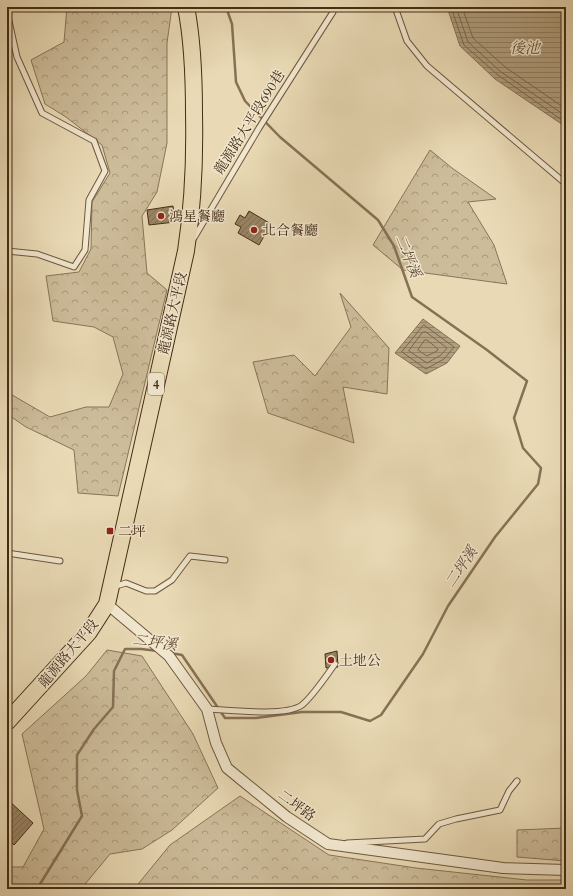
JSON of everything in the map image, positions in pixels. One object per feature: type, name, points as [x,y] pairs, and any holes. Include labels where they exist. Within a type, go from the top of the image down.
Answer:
[{"type":"main road","name":"龍源路大平段","points":[[7,722],[89,632],[107,604],[186,251],[191,219],[195,149],[194,80],[186,7]]},
{"type":"street","name":"二坪路","points":[[107,604],[169,656],[207,709],[216,743],[227,768],[287,817],[328,844],[503,868],[566,870]]},
{"type":"lane","name":"龍源路大平段690巷","points":[[186,251],[259,128],[333,12],[334,7]]},
{"type":"lane","points":[[394,7],[408,41],[427,66],[566,184]]},
{"type":"lane","points":[[7,12],[17,57],[42,113],[94,141],[105,171],[89,200],[85,250],[74,267],[37,254],[7,251]]},
{"type":"lane","points":[[7,553],[60,561]]},
{"type":"lane","points":[[110,588],[126,583],[146,592],[156,592],[172,580],[190,556],[225,560]]},
{"type":"lane","points":[[207,709],[267,712],[290,710],[301,705],[335,664]]},
{"type":"lane","points":[[328,844],[426,839],[439,824],[500,810],[509,791],[517,781]]},
{"type":"green space","points":[[67,7],[172,7],[167,43],[167,143],[157,192],[142,216],[147,273],[167,290],[118,496],[78,493],[74,450],[26,427],[7,414],[7,392],[50,417],[86,407],[109,407],[123,374],[113,337],[94,327],[53,321],[46,276],[79,272],[91,249],[92,202],[110,173],[102,145],[66,117],[45,104],[31,60],[64,42]]},
{"type":"green space","points":[[430,150],[452,168],[496,199],[468,202],[494,245],[507,284],[403,270],[373,245]]},
{"type":"green space","points":[[340,293],[389,348],[387,394],[343,387],[354,443],[268,413],[253,362],[294,355],[315,376],[351,327]]},
{"type":"green space","points":[[107,650],[142,656],[193,734],[218,788],[172,830],[142,849],[110,854],[81,889],[7,889],[7,867],[23,867],[44,829],[22,734],[86,676]]},
{"type":"green space","points":[[240,796],[329,855],[416,868],[527,880],[566,880],[566,889],[134,889],[170,845]]},
{"type":"green space","points":[[566,828],[566,861],[517,857],[517,830]]},
{"type":"water","name":"後池","points":[[447,7],[566,7],[566,127],[495,79],[460,46]]},
{"type":"water","points":[[423,319],[460,346],[447,363],[426,374],[395,353]]},
{"type":"building","name":"鴻星餐廳","points":[[173,206],[175,222],[149,225],[147,210]]},
{"type":"building","name":"北合餐廳","points":[[249,211],[271,224],[259,245],[238,233],[241,227],[235,224],[240,215],[245,218]]},
{"type":"building","name":"土地公","points":[[337,651],[338,667],[326,668],[325,654]]},
{"type":"building","points":[[7,799],[33,823],[14,845],[7,838]]},
{"type":"waterway","name":"二坪溪","points":[[171,653],[182,655],[225,718],[256,718],[302,712],[341,712],[370,721],[381,715],[423,654],[448,606],[495,537],[538,484],[541,468],[523,448],[514,418],[527,381],[487,350],[412,297],[394,246],[378,220],[280,137],[245,101],[236,82],[232,24],[226,7]]},
{"type":"waterway","name":"二坪溪","points":[[37,889],[82,816],[77,790],[77,755],[94,729],[113,707],[114,671],[125,649],[158,651]]},
{"type":"waterway","points":[[118,889],[131,889]]},
{"type":"place","name":"鴻星餐廳","points":[[161,216]]},
{"type":"place","name":"北合餐廳","points":[[254,230]]},
{"type":"place","name":"二坪","points":[[110,531]]},
{"type":"place","name":"土地公","points":[[331,660]]}]
